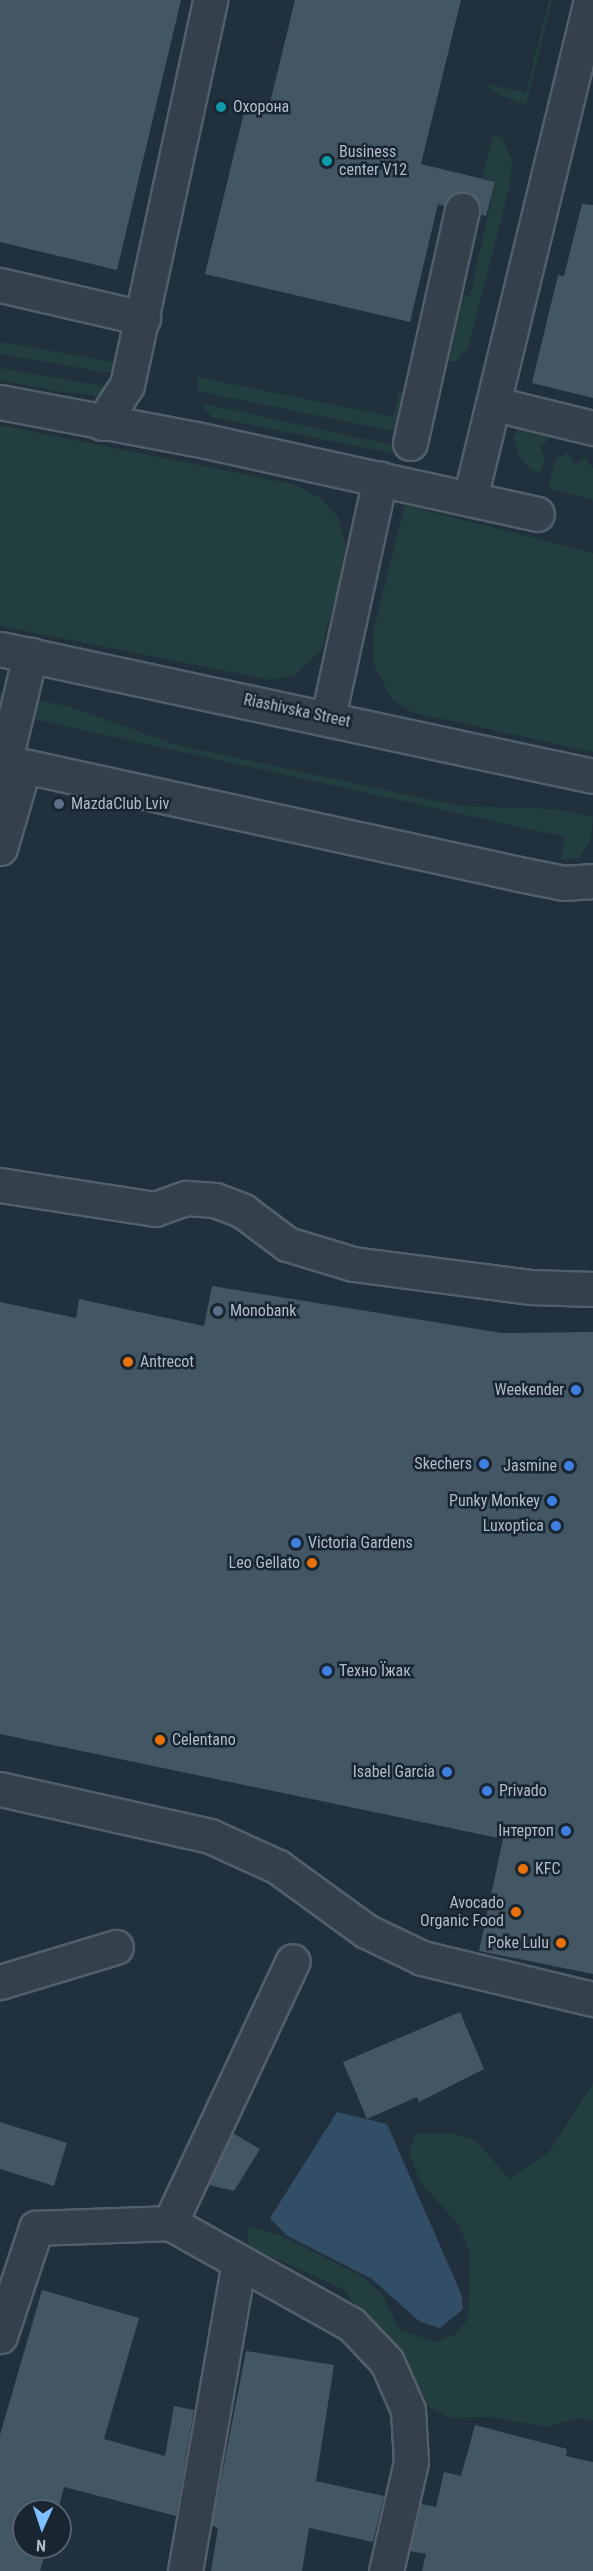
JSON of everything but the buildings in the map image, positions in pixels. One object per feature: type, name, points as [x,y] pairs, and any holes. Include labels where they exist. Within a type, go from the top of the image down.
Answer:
[{"type":"street","points":[[102,423],[127,384],[210,0]]},
{"type":"street","points":[[470,498],[495,404],[591,0]]},
{"type":"street","points":[[410,442],[462,210]]},
{"type":"street","points":[[0,285],[143,318]]},
{"type":"street","points":[[0,402],[196,439],[537,513]]},
{"type":"street","points":[[495,404],[593,428]]},
{"type":"street","points":[[328,717],[380,479]]},
{"type":"street","points":[[0,848],[10,770],[15,652]]},
{"type":"street","name":"Riashivska Street","points":[[15,652],[328,717],[593,776]]},
{"type":"street","points":[[10,770],[564,883],[593,881]]},
{"type":"street","points":[[0,1185],[155,1209],[186,1198],[215,1200],[243,1212],[287,1244],[353,1263],[531,1287],[593,1288]]},
{"type":"street","points":[[0,1789],[210,1836],[278,1867],[366,1931],[422,1958],[593,1999]]},
{"type":"street","points":[[0,1982],[116,1947]]},
{"type":"street","points":[[170,2223],[293,1960]]},
{"type":"street","points":[[0,2336],[36,2228],[170,2223],[351,2324],[387,2362],[408,2410],[411,2462],[386,2571]]},
{"type":"street","points":[[185,2571],[239,2262]]},
{"type":"green space","points":[[549,0],[552,0],[526,105],[495,93],[487,84],[526,93]]},
{"type":"green space","points":[[493,135],[502,138],[512,160],[510,185],[468,349],[456,361],[441,363],[457,294],[470,296],[495,182],[482,178]]},
{"type":"green space","points":[[120,332],[126,333],[119,368],[109,373],[0,354],[0,342],[114,362]]},
{"type":"green space","points":[[0,368],[115,388],[106,397],[55,391],[0,380]]},
{"type":"green space","points":[[198,377],[393,417],[399,392],[410,394],[402,433],[198,391]]},
{"type":"green space","points":[[200,403],[429,453],[415,458],[212,417]]},
{"type":"green space","points":[[0,425],[293,484],[321,498],[338,517],[347,550],[322,649],[294,675],[271,680],[0,626]]},
{"type":"green space","points":[[521,425],[551,438],[540,446],[545,458],[541,472],[530,469],[520,457],[513,438]]},
{"type":"green space","points":[[567,453],[574,464],[586,458],[593,469],[593,500],[548,488],[555,460]]},
{"type":"green space","points":[[405,505],[593,553],[593,752],[411,712],[391,698],[373,663],[373,633]]},
{"type":"green space","points":[[0,693],[67,706],[177,745],[460,806],[556,809],[593,817],[591,840],[579,858],[561,859],[565,837],[6,713],[0,737]]},
{"type":"green space","points":[[593,2083],[593,2420],[576,2418],[548,2427],[491,2417],[449,2418],[416,2400],[345,2290],[248,2246],[248,2226],[283,2236],[363,2277],[383,2296],[400,2330],[435,2342],[454,2335],[468,2319],[470,2252],[459,2225],[420,2182],[409,2152],[416,2133],[450,2133],[476,2140],[509,2179],[549,2152]]},
{"type":"water","points":[[337,2112],[387,2124],[462,2296],[463,2309],[440,2328],[420,2322],[372,2279],[286,2235],[270,2218]]},
{"type":"place","name":"Охорона","points":[[221,107]]},
{"type":"place","name":"Business center V12","points":[[327,161]]},
{"type":"place","name":"MazdaClub Lviv","points":[[59,804]]},
{"type":"place","name":"Monobank","points":[[218,1311]]},
{"type":"place","name":"Antrecot","points":[[128,1362]]},
{"type":"place","name":"Weekender","points":[[576,1390]]},
{"type":"place","name":"Skechers","points":[[484,1464]]},
{"type":"place","name":"Jasmine","points":[[569,1466]]},
{"type":"place","name":"Punky Monkey","points":[[552,1501]]},
{"type":"place","name":"Luxoptica","points":[[556,1526]]},
{"type":"place","name":"Victoria Gardens","points":[[296,1543]]},
{"type":"place","name":"Leo Gellato","points":[[312,1563]]},
{"type":"place","name":"Техно Їжак","points":[[327,1671]]},
{"type":"place","name":"Celentano","points":[[160,1740]]},
{"type":"place","name":"Isabel Garcia","points":[[447,1772]]},
{"type":"place","name":"Privado","points":[[487,1791]]},
{"type":"place","name":"Інтертоп","points":[[566,1831]]},
{"type":"place","name":"KFC","points":[[523,1869]]},
{"type":"place","name":"Avocado Organic Food","points":[[516,1912]]},
{"type":"place","name":"Poke Lulu","points":[[561,1943]]}]
